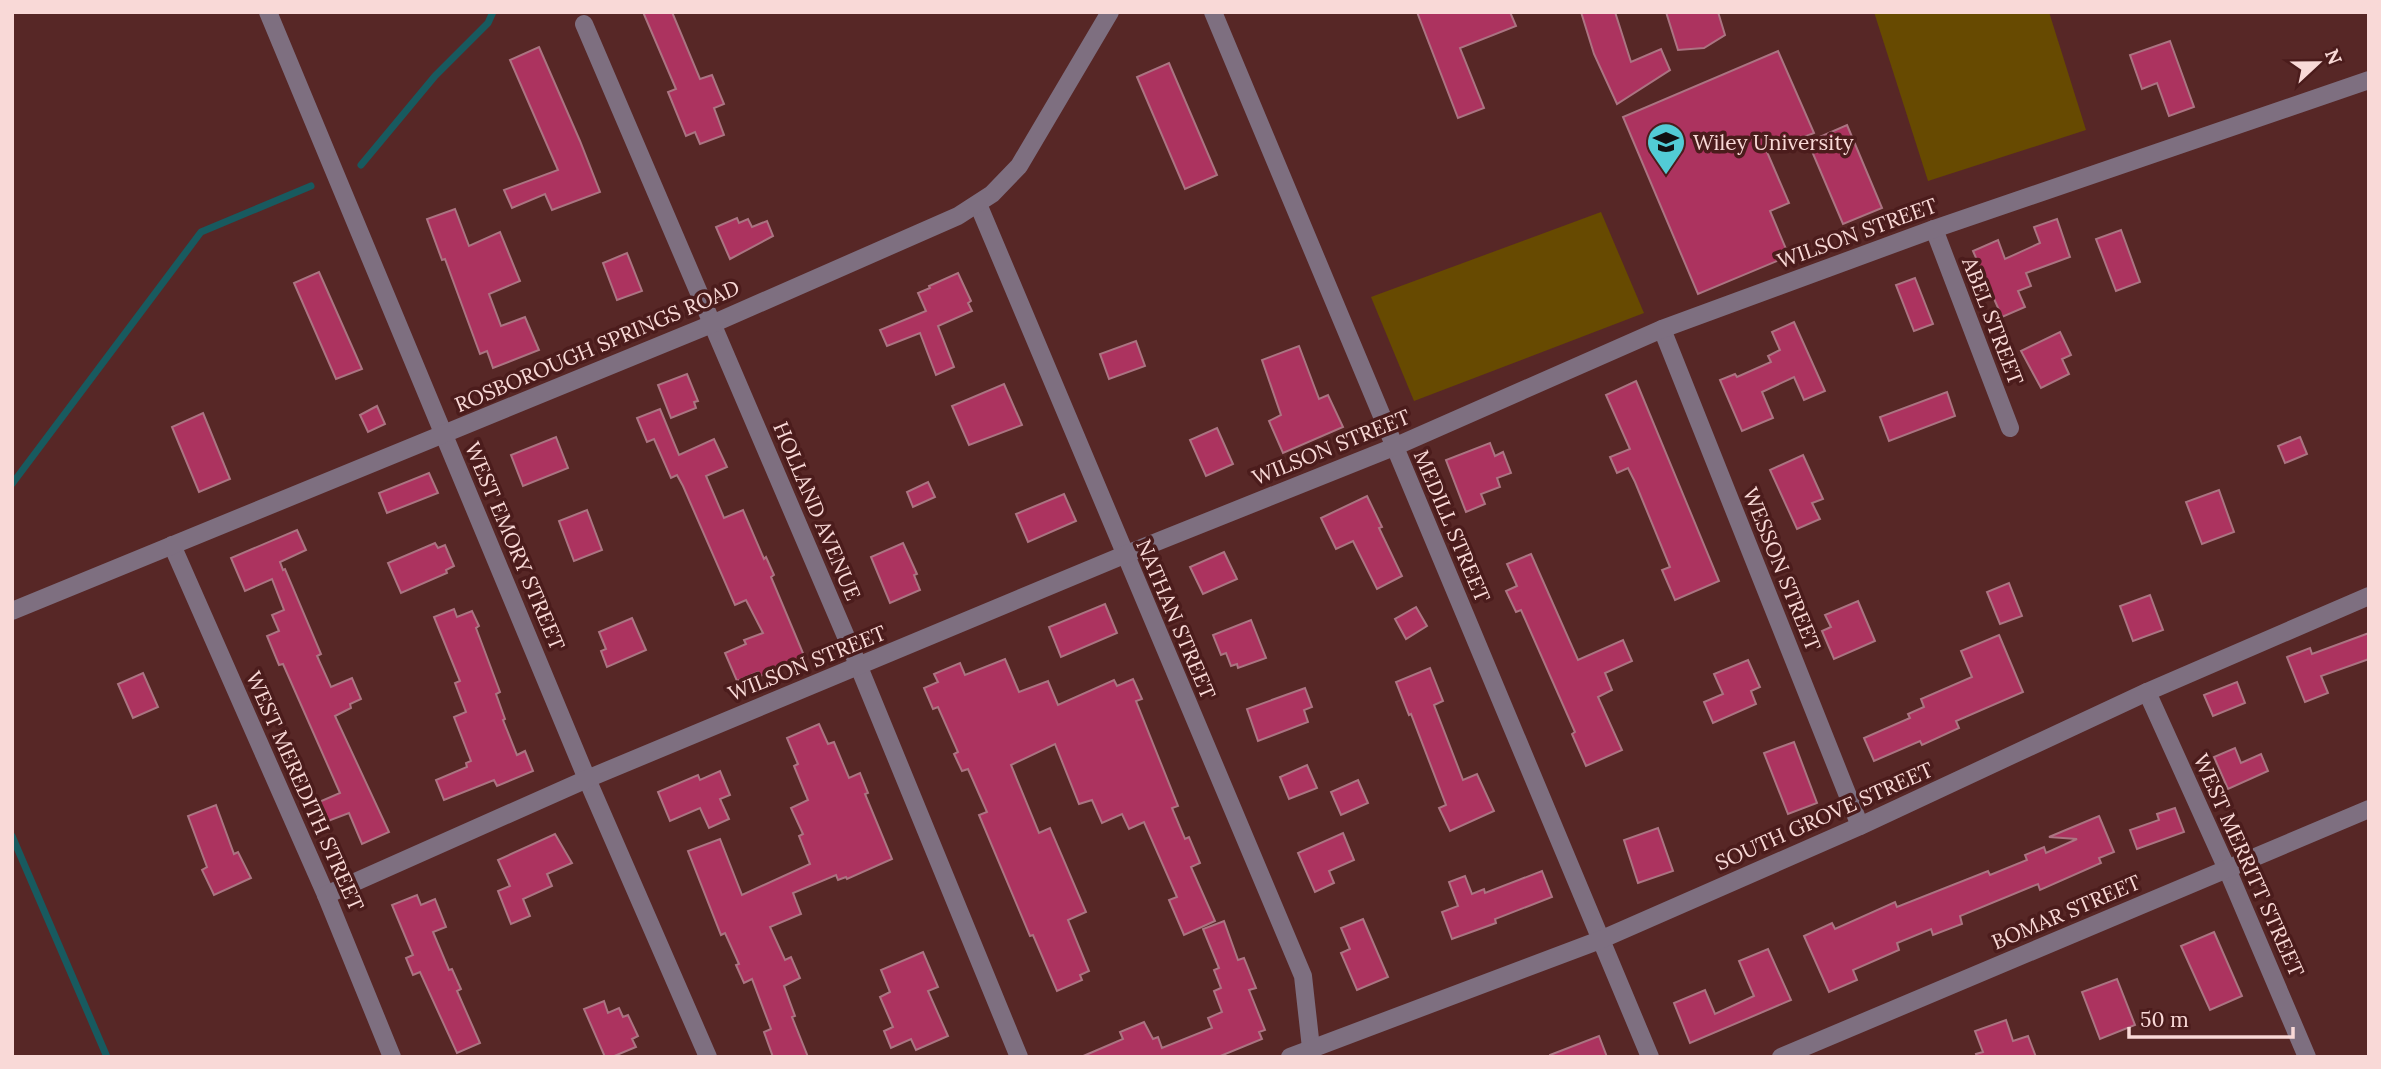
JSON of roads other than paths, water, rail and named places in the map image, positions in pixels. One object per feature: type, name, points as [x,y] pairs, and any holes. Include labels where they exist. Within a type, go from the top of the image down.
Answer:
[{"type":"street","name":"WEST EMORY STREET","points":[[268,12],[587,779],[708,1057]]},
{"type":"street","name":"ROSBOROUGH SPRINGS ROAD","points":[[12,611],[712,324],[935,226],[978,204],[992,194],[1019,166],[1110,12]]},
{"type":"street","name":"MEDILL STREET","points":[[1213,12],[1650,1057]]},
{"type":"street","name":"HOLLAND AVENUE","points":[[584,24],[859,667],[1019,1057]]},
{"type":"street","name":"WILSON STREET","points":[[326,894],[587,779],[1124,555],[1394,447],[1662,329],[1934,229],[2369,80]]},
{"type":"street","name":"NATHAN STREET","points":[[978,204],[1303,976],[1311,1053]]},
{"type":"street","name":"ABEL STREET","points":[[1934,229],[2010,428]]},
{"type":"street","name":"WESSON STREET","points":[[1662,329],[1860,826]]},
{"type":"street","name":"WEST MEREDITH STREET","points":[[172,545],[326,894],[392,1057]]},
{"type":"street","name":"SOUTH GROVE STREET","points":[[1290,1057],[1311,1053],[1600,940],[1860,826],[2147,692],[2369,596]]},
{"type":"street","name":"WEST MERRITT STREET","points":[[2147,692],[2228,869],[2307,1057]]},
{"type":"street","name":"BOMAR STREET","points":[[1781,1057],[2369,809]]},
{"type":"waterway","points":[[361,165],[435,76],[488,23],[493,12]]},
{"type":"waterway","points":[[12,484],[201,232],[311,186]]},
{"type":"waterway","points":[[12,836],[107,1057]]},
{"type":"place","name":"Wiley University","points":[[1666,176]]}]
